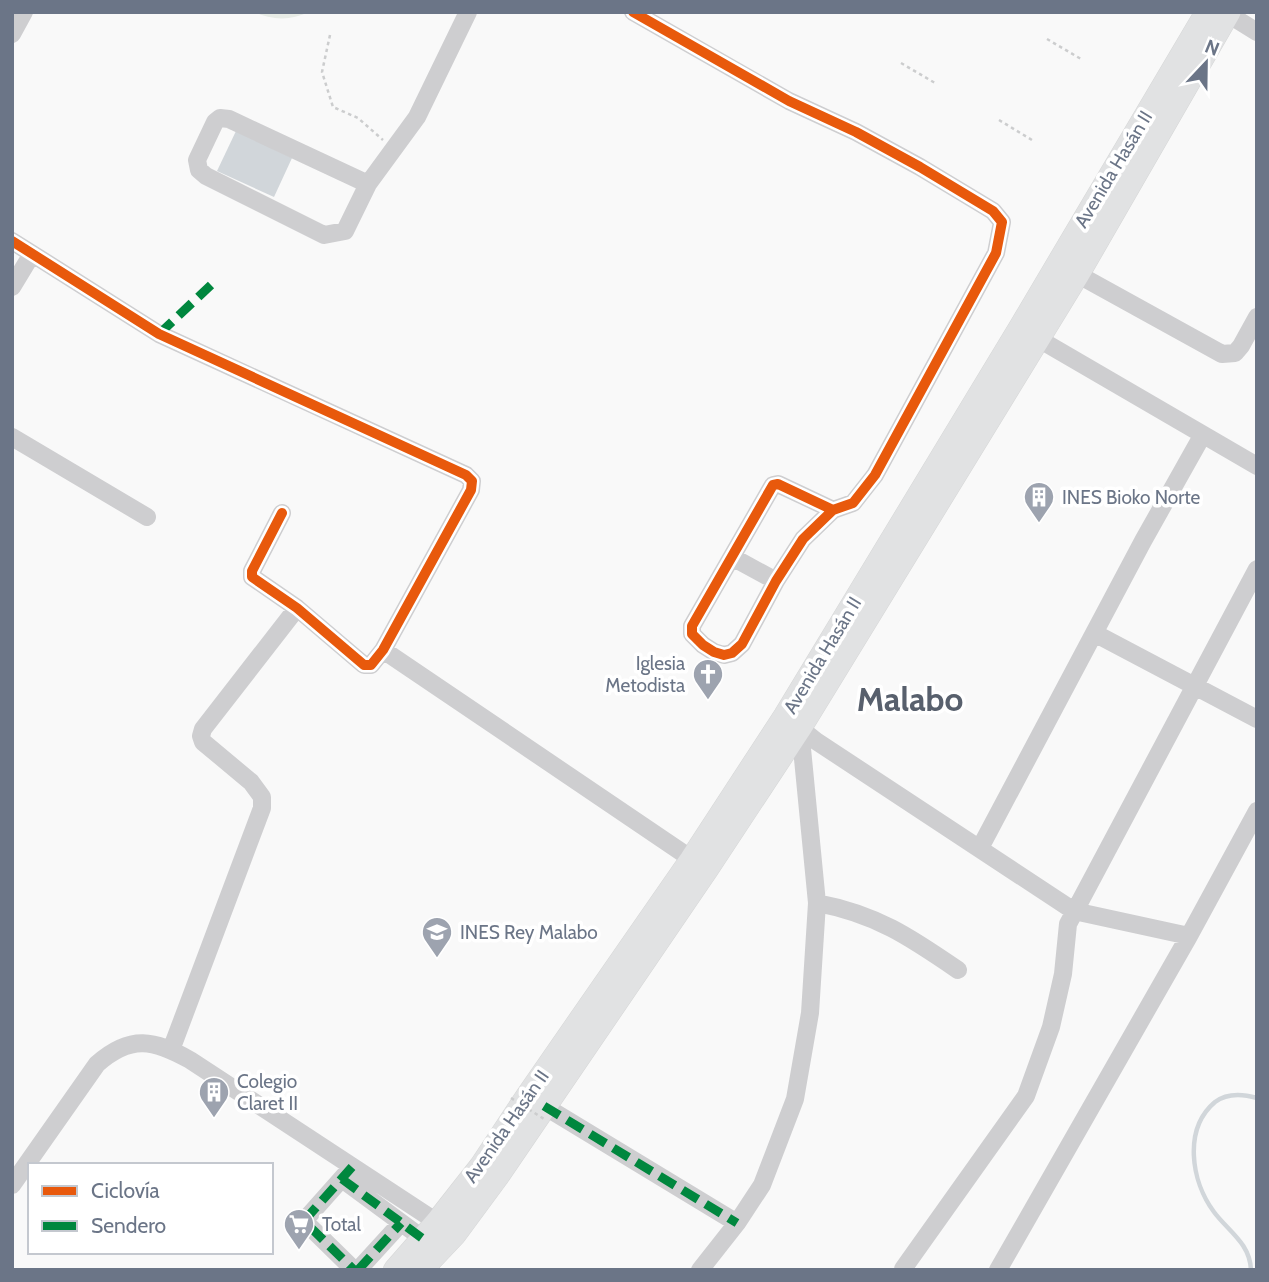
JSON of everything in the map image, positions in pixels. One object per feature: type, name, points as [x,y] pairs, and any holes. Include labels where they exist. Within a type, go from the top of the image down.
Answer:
[{"type":"main road","name":"Avenida Hasán II","points":[[792,722],[1057,263],[1221,13]]},
{"type":"main road","name":"Avenida Hasán II","points":[[395,1270],[438,1231],[544,1112],[699,864],[931,515],[1078,274],[1221,13]]},
{"type":"main road","name":"Avenida Hasán II","points":[[421,1270],[438,1231],[542,1073],[699,864]]},
{"type":"street","points":[[12,34],[24,12]]},
{"type":"street","points":[[368,184],[229,119],[220,118],[215,122],[197,160],[199,170],[206,176],[324,235],[345,230],[368,184],[406,134],[425,103],[468,12]]},
{"type":"street","points":[[633,12],[789,101],[856,132],[920,167],[993,211],[1002,222],[996,253],[875,475],[853,503],[833,510],[803,539],[776,581],[742,644],[732,653],[724,655],[714,652],[692,634],[692,626],[773,485],[778,484],[833,510]]},
{"type":"street","points":[[1221,13],[1257,32]]},
{"type":"street","points":[[12,241],[159,334],[466,474],[472,481],[471,490],[383,650],[371,665],[364,665],[297,608],[252,577],[252,571],[282,513]]},
{"type":"street","points":[[12,287],[32,254]]},
{"type":"street","points":[[1057,263],[1222,354],[1235,353],[1257,317]]},
{"type":"street","points":[[1037,338],[1257,466]]},
{"type":"street","points":[[980,848],[1096,634],[1143,541],[1202,436]]},
{"type":"street","points":[[15,445],[147,517]]},
{"type":"street","points":[[732,557],[776,581]]},
{"type":"street","points":[[903,1269],[1026,1096],[1051,1027],[1063,974],[1068,924],[1257,569]]},
{"type":"street","points":[[171,1050],[262,808],[262,797],[251,782],[203,742],[201,736],[297,608]]},
{"type":"street","points":[[1096,634],[1257,719]]},
{"type":"street","points":[[383,650],[408,664],[699,864]]},
{"type":"street","points":[[792,722],[816,741],[1074,911],[1189,936]]},
{"type":"street","points":[[701,1270],[762,1185],[795,1099],[810,1013],[817,903],[792,722]]},
{"type":"street","points":[[998,1270],[1189,936],[1257,811]]},
{"type":"street","points":[[817,903],[844,908],[888,925],[958,970]]},
{"type":"street","points":[[12,1185],[83,1083],[108,1055],[123,1046],[154,1043],[171,1050],[347,1173],[438,1231]]},
{"type":"street","points":[[544,1112],[737,1223]]},
{"type":"street","points":[[347,1173],[401,1223],[438,1231]]},
{"type":"street","points":[[347,1173],[304,1221],[356,1270],[401,1223]]},
{"type":"path","points":[[330,35],[322,72],[333,107],[358,118],[393,149]]},
{"type":"path","points":[[1047,39],[1081,59]]},
{"type":"path","points":[[901,63],[935,83]]},
{"type":"path","points":[[999,120],[1032,141]]},
{"type":"path","points":[[511,1098],[544,1112]]},
{"type":"shaded area","points":[[254,12],[309,12],[281,18]]},
{"type":"shaded area","points":[[236,131],[292,158],[274,197],[217,171]]},
{"type":"waterway","points":[[1251,1270],[1243,1245],[1206,1199],[1200,1186],[1194,1156],[1198,1126],[1215,1102],[1235,1095],[1257,1098]]},
{"type":"marked path","points":[[159,334],[211,285]]},
{"type":"marked path","points":[[544,1106],[737,1223]]},
{"type":"marked path","points":[[352,1167],[304,1221],[354,1270]]},
{"type":"marked path","points":[[342,1179],[422,1238]]},
{"type":"marked path","points":[[358,1270],[401,1223]]},
{"type":"cycle path","points":[[633,12],[789,101],[856,132],[920,167],[993,211],[1002,222],[996,253],[875,475],[853,503],[833,510],[803,539],[776,581],[742,644],[732,653],[724,655],[714,652],[692,634],[692,626],[773,485],[778,484],[833,510]]},
{"type":"cycle path","points":[[12,241],[159,334],[466,475],[472,481],[471,490],[383,650],[371,665],[364,665],[297,608],[252,577],[252,571],[282,513]]},
{"type":"place","name":"INES Bioko Norte","points":[[1039,524]]},
{"type":"place","name":"Iglesia Metodista","points":[[708,701]]},
{"type":"place","name":"INES Rey Malabo","points":[[437,959]]},
{"type":"place","name":"Colegio Claret II","points":[[214,1119]]},
{"type":"place","name":"Total","points":[[299,1251]]},
{"type":"district","name":"Malabo","points":[[910,699]]}]
